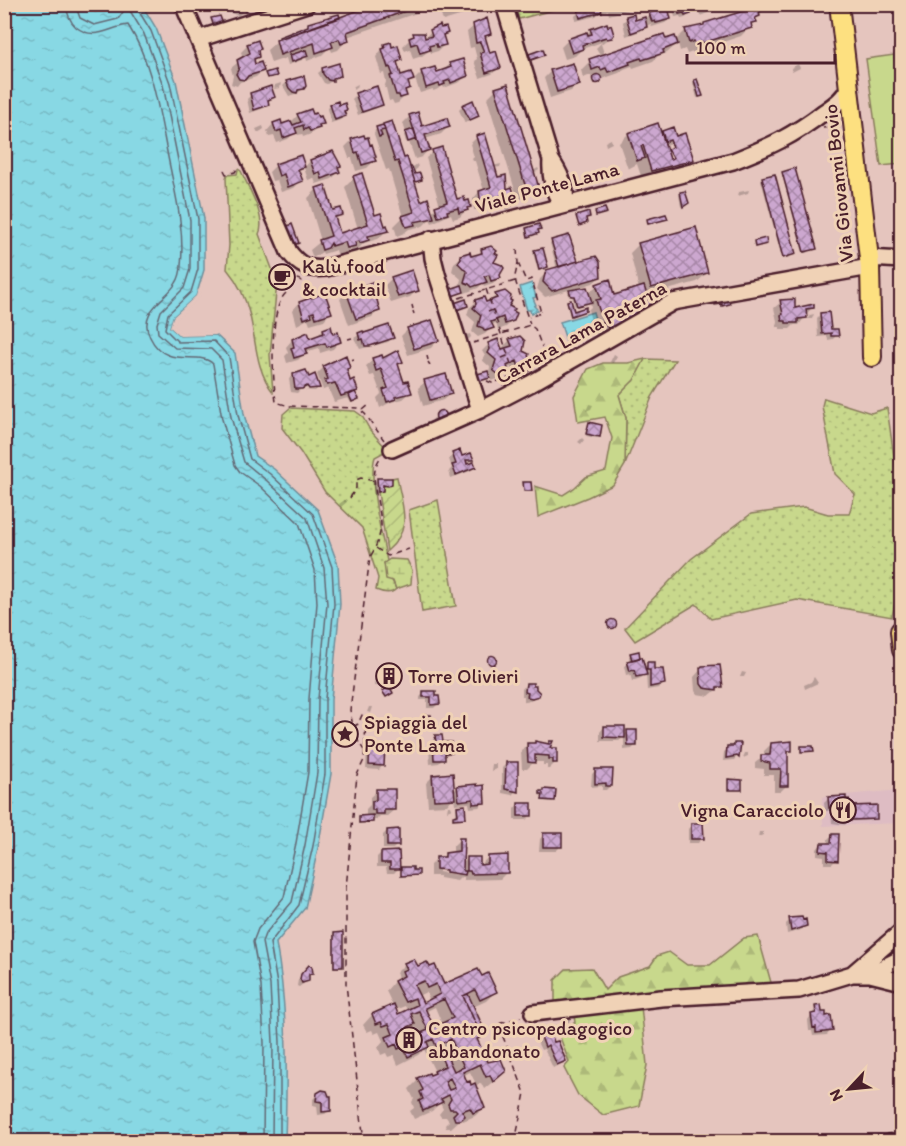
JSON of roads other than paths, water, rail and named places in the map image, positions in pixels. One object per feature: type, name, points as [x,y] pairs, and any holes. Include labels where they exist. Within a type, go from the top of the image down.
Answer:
[{"type":"main road","name":"Via Giovanni Bovio","points":[[839,4],[849,86],[845,105],[869,263],[872,357]]},
{"type":"main road","points":[[900,631],[902,650]]},
{"type":"street","points":[[183,4],[198,39],[307,4]]},
{"type":"street","points":[[504,4],[551,160],[550,169],[558,200],[564,205]]},
{"type":"street","name":"Viale Ponte Lama","points":[[198,39],[296,271],[326,268],[733,161],[811,129],[845,105]]},
{"type":"street","points":[[431,239],[437,274],[480,410]]},
{"type":"street","name":"Carrara Lama Paterna","points":[[392,449],[480,410],[530,384],[673,302],[869,263],[902,260]]},
{"type":"street","points":[[852,974],[902,931]]},
{"type":"street","points":[[870,974],[902,958]]},
{"type":"street","points":[[533,1013],[661,998],[799,990],[852,974],[870,974],[902,982]]},
{"type":"water","points":[[5,5],[88,5],[95,12],[121,5],[142,5],[156,28],[176,81],[204,218],[204,270],[196,296],[173,317],[170,327],[180,336],[216,335],[235,353],[244,414],[255,456],[274,469],[318,510],[338,565],[340,604],[331,700],[331,774],[305,908],[276,943],[285,1017],[285,1141],[5,1142]]},
{"type":"water","points":[[532,283],[536,297],[533,298],[536,305],[534,306],[538,310],[531,314],[530,310],[527,310],[520,287]]},
{"type":"water","points":[[593,312],[598,330],[566,340],[560,322]]},
{"type":"place","name":"Kalù food & cocktail","points":[[282,277]]},
{"type":"place","name":"Torre Olivieri","points":[[389,676]]},
{"type":"place","name":"Spiaggia del Ponte Lama","points":[[345,734]]},
{"type":"place","name":"Vigna Caracciolo","points":[[843,810]]},
{"type":"place","name":"Centro psicopedagogico abbandonato","points":[[409,1040]]}]
